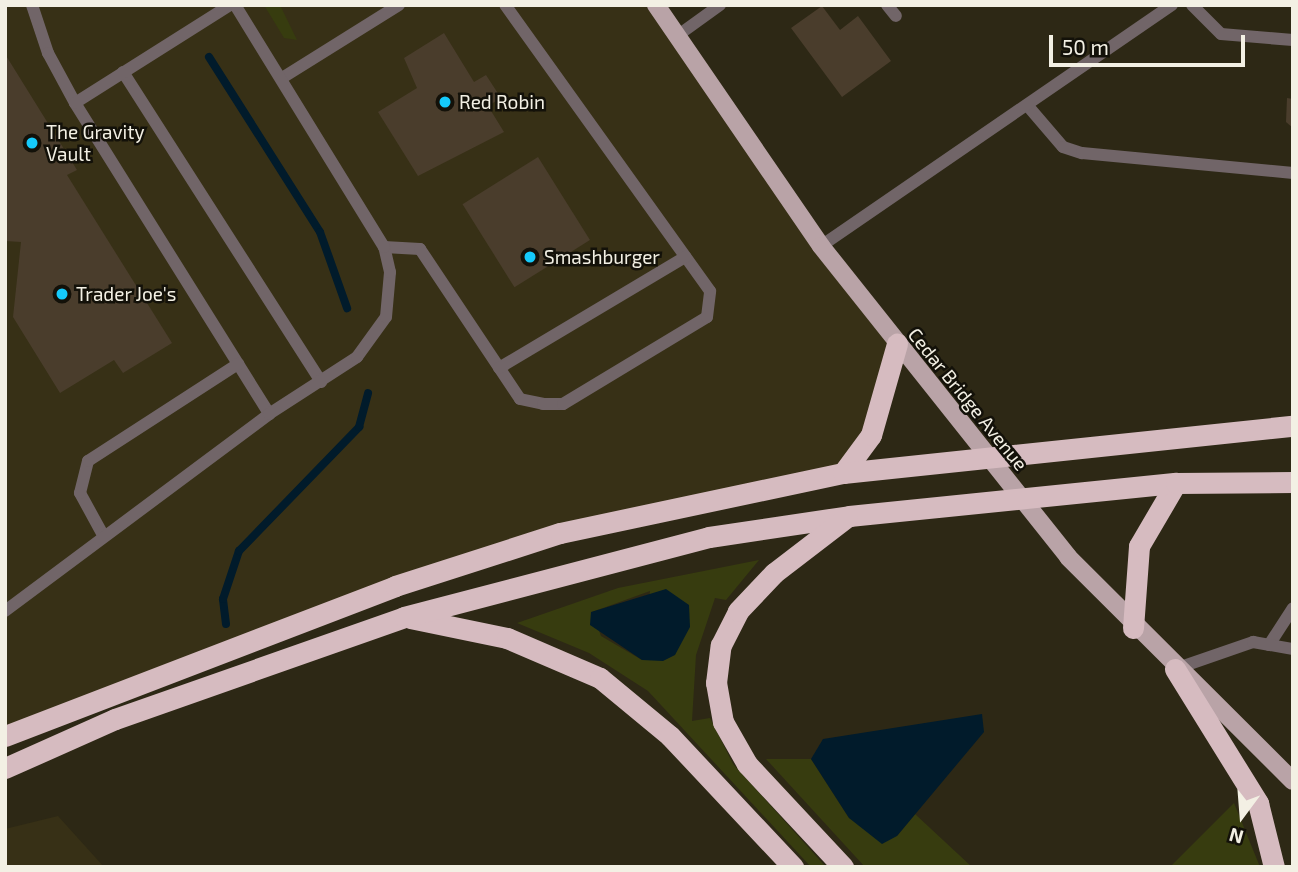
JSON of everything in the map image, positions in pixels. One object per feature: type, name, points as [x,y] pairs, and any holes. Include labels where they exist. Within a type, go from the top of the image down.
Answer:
[{"type":"highway","points":[[843,473],[871,435],[897,344]]},
{"type":"highway","points":[[5,736],[396,586],[559,533],[843,473],[1293,426]]},
{"type":"highway","points":[[5,768],[128,714],[404,617],[709,537],[849,516],[1176,483],[1293,482]]},
{"type":"highway","points":[[1133,628],[1139,546],[1176,483]]},
{"type":"highway","points":[[843,867],[747,764],[723,722],[716,682],[721,645],[738,611],[774,573],[849,516]]},
{"type":"highway","points":[[404,617],[506,638],[600,677],[670,736],[793,867]]},
{"type":"highway","points":[[1175,669],[1258,803],[1274,867]]},
{"type":"main road","name":"Cedar Bridge Avenue","points":[[656,5],[821,246],[1021,499],[1133,628],[1293,781]]},
{"type":"lane","points":[[32,5],[47,53],[75,103],[269,414]]},
{"type":"lane","points":[[5,611],[103,535],[269,414],[357,357],[386,317],[390,272],[384,247],[282,78],[232,5],[75,103]]},
{"type":"lane","points":[[282,78],[399,5]]},
{"type":"lane","points":[[384,247],[420,249],[520,398],[564,404],[707,317],[709,291],[505,5]]},
{"type":"lane","points":[[677,36],[720,5]]},
{"type":"lane","points":[[887,5],[896,16]]},
{"type":"lane","points":[[821,246],[1171,5]]},
{"type":"lane","points":[[1192,5],[1221,34],[1293,40]]},
{"type":"lane","points":[[123,72],[321,382]]},
{"type":"lane","points":[[1027,104],[1063,147],[1082,153],[1293,173]]},
{"type":"lane","points":[[499,368],[685,257]]},
{"type":"lane","points":[[103,535],[80,493],[88,461],[237,363]]},
{"type":"lane","points":[[1269,645],[1293,608]]},
{"type":"lane","points":[[1175,669],[1253,642],[1293,649]]},
{"type":"shaded area","points":[[5,5],[656,5],[897,344],[882,405],[843,473],[559,533],[5,736]]},
{"type":"shaded area","points":[[58,816],[104,867],[5,867],[5,829]]},
{"type":"green space","points":[[264,5],[280,5],[297,40],[284,38]]},
{"type":"green space","points":[[759,560],[726,600],[715,598],[696,655],[692,721],[710,718],[733,764],[826,867],[811,867],[648,691],[589,653],[517,623],[618,588]],"holes":[[[650,591],[642,660],[601,636],[592,612]]]},
{"type":"green space","points":[[766,759],[811,759],[849,818],[897,836],[915,814],[972,867],[865,867]]},
{"type":"green space","points":[[1234,803],[1260,867],[1170,867]]},
{"type":"water","points":[[666,589],[689,605],[690,627],[675,655],[663,661],[642,660],[590,625],[591,612]]},
{"type":"water","points":[[982,714],[984,732],[897,836],[882,844],[849,818],[811,759],[823,739]]},
{"type":"building","points":[[822,6],[840,30],[858,16],[891,61],[842,97],[791,28]]},
{"type":"building","name":"Red Robin","points":[[444,33],[474,82],[486,75],[501,98],[488,106],[504,132],[418,176],[378,112],[417,88],[404,58]]},
{"type":"building","points":[[5,54],[77,170],[67,175],[172,343],[123,373],[114,360],[60,393],[13,317],[21,242],[5,241]]},
{"type":"building","points":[[1287,98],[1293,99],[1293,128],[1286,122]]},
{"type":"building","points":[[538,157],[590,240],[514,287],[463,204]]},
{"type":"waterway","points":[[209,57],[320,232],[347,308]]},
{"type":"waterway","points":[[226,624],[223,599],[239,551],[359,427],[368,393]]},
{"type":"place","name":"Red Robin","points":[[445,102]]},
{"type":"place","name":"The Gravity Vault","points":[[32,143]]},
{"type":"place","name":"Smashburger","points":[[530,257]]},
{"type":"place","name":"Trader Joe's","points":[[62,294]]}]
